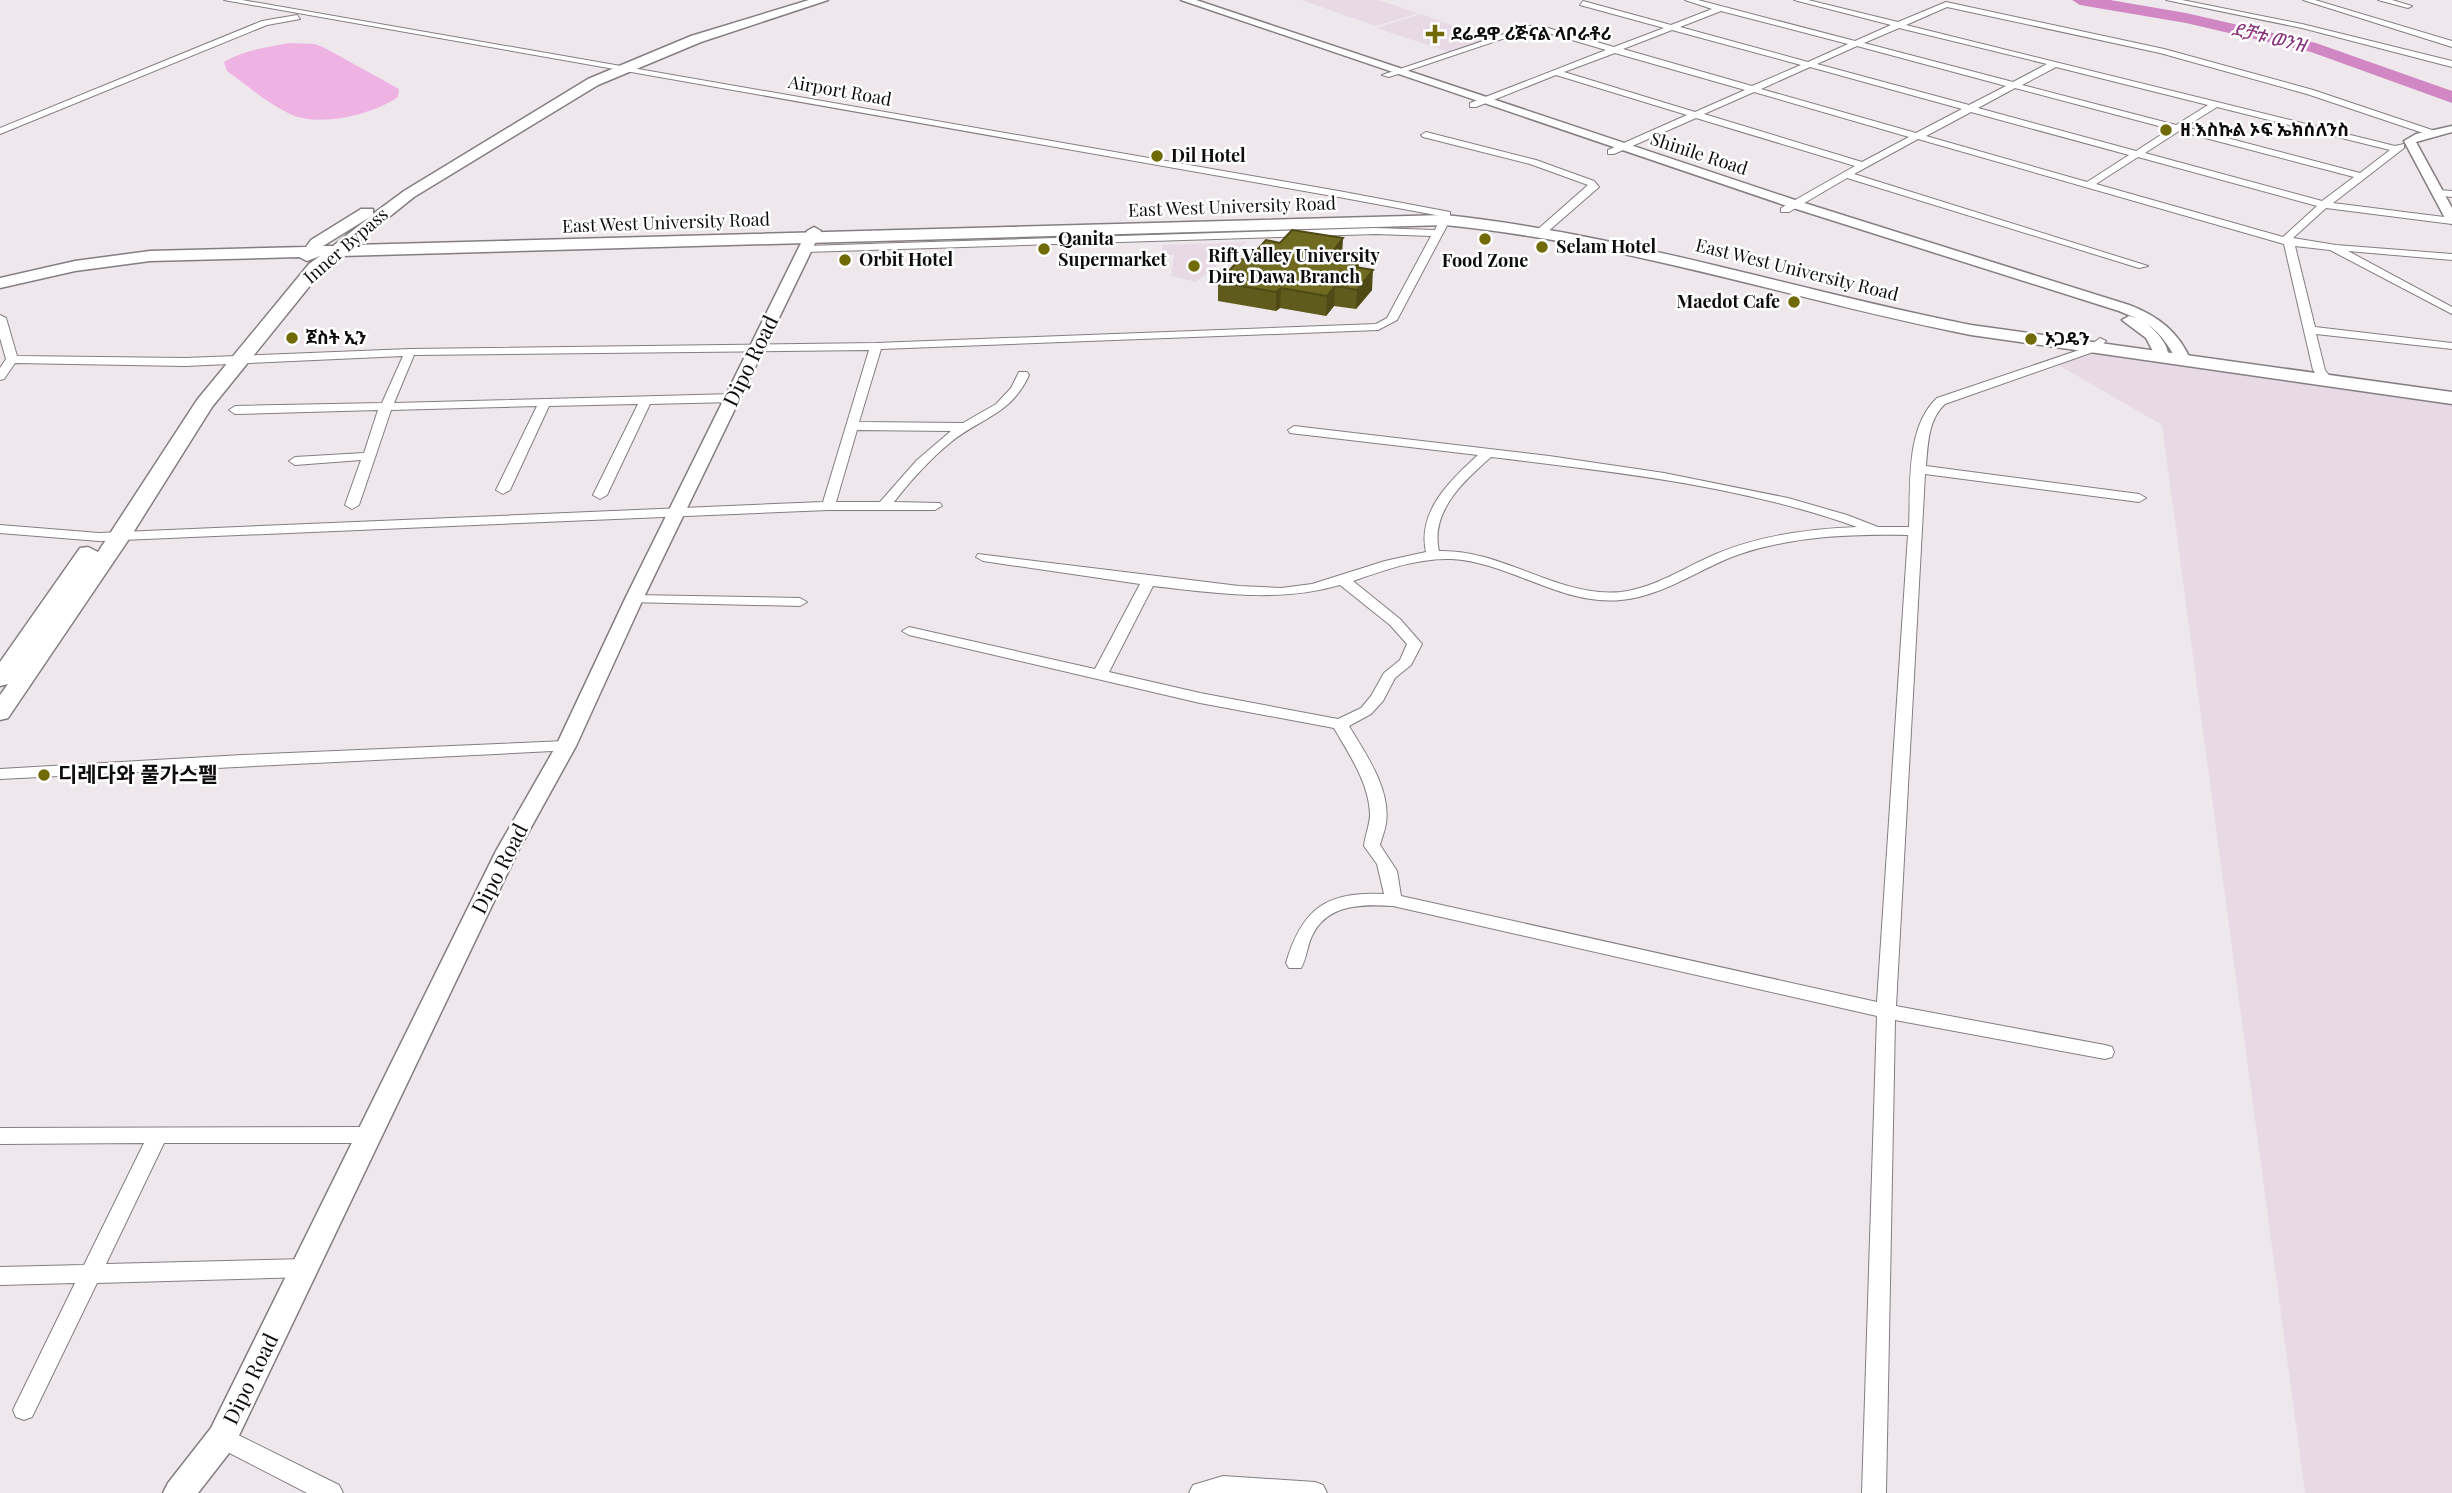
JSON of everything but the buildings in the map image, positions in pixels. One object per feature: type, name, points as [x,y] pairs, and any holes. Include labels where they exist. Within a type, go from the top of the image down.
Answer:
[{"type":"main road","name":"Inner Bypass","points":[[0,679],[169,432],[230,359],[314,247],[507,124],[614,68],[653,49],[806,0]]},
{"type":"main road","name":"Inner Bypass","points":[[0,713],[120,536],[230,359],[315,268],[344,246],[358,231],[409,194],[614,68],[822,0]]},
{"type":"main road","name":"East West University Road","points":[[0,275],[78,257],[133,250],[810,240],[960,230],[1482,223],[1544,230],[1716,268],[1858,307],[2096,345],[2452,389]]},
{"type":"main road","name":"Dipo Road","points":[[178,1493],[222,1438],[507,851],[566,746],[675,513],[810,240]]},
{"type":"main road","name":"East West University Road","points":[[0,283],[75,266],[142,257],[314,247]]},
{"type":"main road","name":"East West University Road","points":[[2322,374],[2452,398]]},
{"type":"street","name":"Airport Road","points":[[228,0],[614,68],[1443,223]]},
{"type":"street","name":"Shinile Road","points":[[1168,0],[1392,73]]},
{"type":"street","name":"Shinile Road","points":[[1186,0],[1611,152],[2144,315],[2164,330],[2183,356]]},
{"type":"street","points":[[1588,0],[1583,3],[2324,205],[2452,221]]},
{"type":"street","points":[[1689,0],[2361,176]]},
{"type":"street","points":[[1798,0],[2217,103],[2419,158]]},
{"type":"street","points":[[2171,0],[2302,26],[2452,64]]},
{"type":"street","points":[[2307,0],[2452,44]]},
{"type":"street","points":[[2382,0],[2408,6]]},
{"type":"street","points":[[1611,152],[1942,5],[2161,51],[2310,92],[2432,134]]},
{"type":"street","points":[[1479,103],[1721,8]]},
{"type":"street","points":[[0,131],[265,23],[328,16]]},
{"type":"street","points":[[1392,73],[1530,27],[1920,135],[2287,242],[2452,257]]},
{"type":"street","points":[[1790,207],[1863,165],[2056,63]]},
{"type":"street","points":[[1554,72],[1863,165]]},
{"type":"street","name":"Shinile Road","points":[[1479,103],[1624,147],[1790,207],[2090,304],[2135,322],[2162,353]]},
{"type":"street","points":[[2090,184],[2217,103]]},
{"type":"street","points":[[2322,374],[2287,242],[2294,229],[2393,151],[2410,141],[2450,130]]},
{"type":"street","points":[[1426,135],[1533,162],[1591,183],[1594,187],[1591,192],[1573,203],[1544,230]]},
{"type":"street","points":[[2410,141],[2452,221]]},
{"type":"street","points":[[1846,175],[2143,266]]},
{"type":"street","points":[[2438,193],[2452,194]]},
{"type":"street","points":[[810,240],[1376,231],[1443,223]]},
{"type":"street","points":[[12,359],[185,362],[410,352],[876,346],[1378,327],[1391,320],[1443,223]]},
{"type":"street","points":[[2333,247],[2452,310]]},
{"type":"street","points":[[0,318],[12,359]]},
{"type":"street","points":[[2310,330],[2452,346]]},
{"type":"street","points":[[1874,1493],[1886,1011],[1919,469],[1926,417],[1930,409],[1941,401],[2096,345]]},
{"type":"street","points":[[828,506],[876,346]]},
{"type":"street","points":[[352,505],[385,409],[410,352]]},
{"type":"street","points":[[0,376],[12,359]]},
{"type":"street","points":[[884,506],[920,463],[950,437],[1008,402],[1017,392],[1023,375]]},
{"type":"street","points":[[235,410],[385,409],[733,398]]},
{"type":"street","points":[[600,495],[645,401]]},
{"type":"street","points":[[503,490],[544,404]]},
{"type":"street","points":[[853,426],[967,427]]},
{"type":"street","points":[[1294,430],[1548,459],[1734,489],[1785,499],[1877,530]]},
{"type":"street","points":[[1433,555],[1430,534],[1436,516],[1458,480],[1487,454]]},
{"type":"street","points":[[295,461],[369,456]]},
{"type":"street","points":[[1919,469],[2139,498]]},
{"type":"street","points":[[0,529],[99,537],[828,506],[935,506]]},
{"type":"street","points":[[983,556],[1148,582],[1266,592],[1293,591],[1404,558],[1433,555],[1473,559],[1557,586],[1605,596],[1620,596],[1683,575],[1749,546],[1828,532],[1916,531]]},
{"type":"street","points":[[1100,675],[909,631],[1200,698],[1340,724],[1366,711],[1378,698],[1389,676],[1406,662],[1415,644],[1395,622],[1341,578]]},
{"type":"street","points":[[1100,675],[1148,582]]},
{"type":"street","points":[[634,599],[800,602]]},
{"type":"street","points":[[1340,724],[1360,760],[1377,802],[1378,824],[1372,846],[1388,867],[1393,883],[1393,900]]},
{"type":"street","points":[[0,774],[566,746]]},
{"type":"street","points":[[1294,963],[1304,934],[1314,920],[1327,909],[1354,898],[1393,900],[1886,1011],[2105,1052]]},
{"type":"street","points":[[24,1410],[158,1135]]},
{"type":"street","points":[[0,1136],[371,1135]]},
{"type":"street","points":[[0,1276],[306,1268]]},
{"type":"street","points":[[222,1438],[331,1493]]},
{"type":"street","points":[[1201,1493],[1223,1488],[1315,1493]]},
{"type":"shaded area","points":[[1301,0],[1378,0],[1418,13],[1376,26]]},
{"type":"shaded area","name":"ደሬዳዋ ሪጅናል ላቦራቶሪ","points":[[1421,14],[1492,40],[1458,55],[1376,28]]},
{"type":"shaded area","points":[[290,43],[315,44],[325,48],[399,89],[398,97],[361,114],[331,119],[302,118],[274,105],[227,71],[224,62],[232,58]]},
{"type":"shaded area","name":"Rift Valley University Dire Dawa Branch","points":[[1247,242],[1196,282],[1171,276],[1174,255],[1162,255],[1162,245]]},
{"type":"shaded area","points":[[2085,347],[2452,398],[2452,1493],[2305,1493],[2162,425],[2048,359]]},
{"type":"waterway","name":"ደቻቱ ወንዝ","points":[[2080,0],[2186,18],[2316,48],[2452,97]]},
{"type":"place","name":"ደሬዳዋ ሪጅናል ላቦራቶሪ","points":[[1435,34]]},
{"type":"place","name":"ዘ እስኩል ኦፍ ኤክሰለንስ","points":[[2166,130]]},
{"type":"place","name":"Dil Hotel","points":[[1157,156]]},
{"type":"place","name":"Food Zone","points":[[1485,239]]},
{"type":"place","name":"Selam Hotel","points":[[1542,247]]},
{"type":"place","name":"Qanita Supermarket","points":[[1044,249]]},
{"type":"place","name":"Orbit Hotel","points":[[845,260]]},
{"type":"place","name":"Rift Valley University Dire Dawa Branch","points":[[1194,266]]},
{"type":"place","name":"Maedot Cafe","points":[[1794,302]]},
{"type":"place","name":"ጀስት ኢን","points":[[292,338]]},
{"type":"place","name":"ኦጋዴን","points":[[2031,339]]},
{"type":"place","name":"디레다와 풀가스펠","points":[[44,775]]}]
